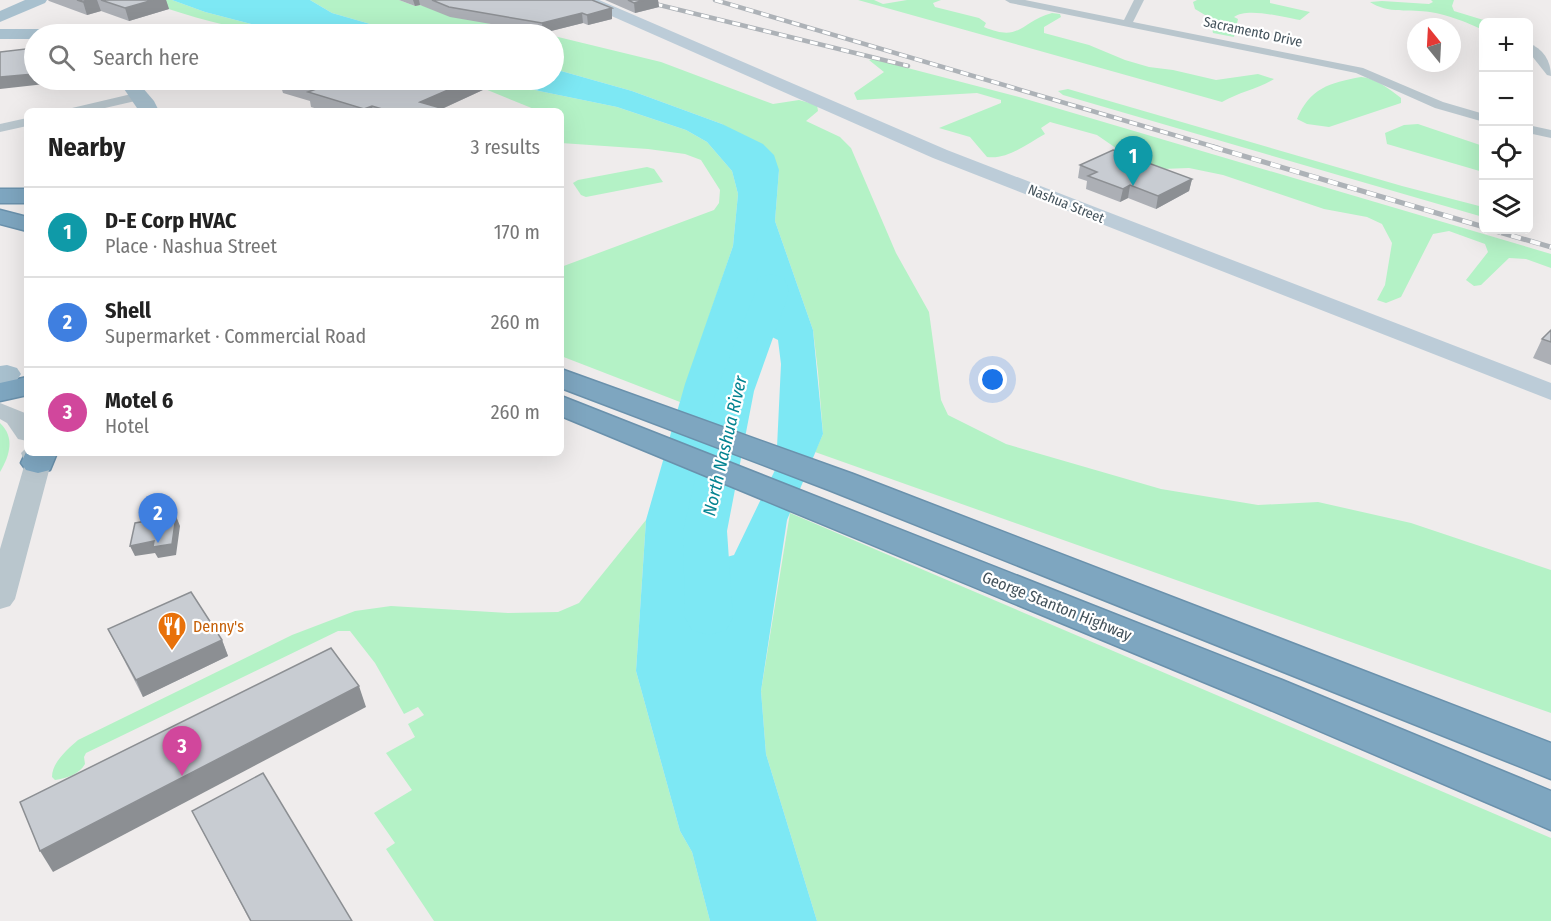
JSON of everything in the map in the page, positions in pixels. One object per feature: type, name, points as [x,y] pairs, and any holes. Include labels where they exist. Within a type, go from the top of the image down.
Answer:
[{"type":"highway","points":[[0,198],[24,196]]},
{"type":"highway","points":[[0,198],[24,205]]},
{"type":"highway","points":[[0,217],[24,223]]},
{"type":"highway","name":"George Stanton Highway","points":[[564,380],[658,428],[833,496],[1551,761]]},
{"type":"highway","name":"George Stanton Highway","points":[[564,406],[658,428]]},
{"type":"highway","name":"George Stanton Highway","points":[[833,496],[1278,696],[1551,812]]},
{"type":"main road","points":[[24,34],[9,25],[4,16],[39,0]]},
{"type":"main road","name":"Nashua Street","points":[[586,0],[951,158],[1551,392]]},
{"type":"main road","points":[[0,34],[24,38]]},
{"type":"main road","points":[[0,44],[24,40]]},
{"type":"main road","points":[[134,90],[145,104]]},
{"type":"street","name":"Sacramento Drive","points":[[1010,0],[1359,70],[1439,105],[1479,117]]},
{"type":"street","points":[[1128,22],[1139,0]]},
{"type":"street","points":[[1534,56],[1551,73]]},
{"type":"street","points":[[106,108],[145,104]]},
{"type":"street","points":[[0,128],[24,123]]},
{"type":"street","points":[[1533,129],[1549,130]]},
{"type":"street","points":[[0,410],[16,418],[24,432]]},
{"type":"street","points":[[0,599],[34,456]]},
{"type":"green space","points":[[140,0],[172,0],[205,12],[251,24],[221,24]]},
{"type":"green space","points":[[310,0],[399,0],[415,6],[420,5],[492,24],[370,24],[332,13]]},
{"type":"green space","points":[[858,0],[874,0],[883,4],[907,0],[941,0],[933,3],[935,7],[979,18],[986,23],[984,27],[1006,33],[1014,32],[1052,13],[1060,14],[1061,17],[1044,27],[1044,33],[1089,45],[1125,60],[1216,80],[1258,74],[1274,79],[1222,102]]},
{"type":"green space","points":[[1197,0],[1270,0],[1270,3],[1310,12],[1300,20],[1265,14],[1240,14],[1234,17],[1238,19],[1234,37],[1213,33],[1210,18],[1195,9],[1193,2]]},
{"type":"green space","points":[[1431,0],[1454,0],[1452,6],[1454,11],[1479,19],[1479,28],[1461,21],[1461,18],[1423,11],[1391,10],[1370,2],[1429,4],[1433,2]]},
{"type":"green space","points":[[564,38],[661,62],[773,104],[799,100],[817,105],[818,111],[806,121],[840,137],[851,148],[896,253],[929,312],[941,400],[948,415],[1006,444],[1161,489],[1258,505],[1318,502],[1411,523],[1551,570],[1551,713],[815,452],[823,434],[813,330],[775,221],[779,170],[722,124],[632,91],[564,72]]},
{"type":"green space","points":[[873,59],[1019,97],[1551,254],[1551,268],[1526,259],[1509,258],[1481,285],[1474,286],[1466,280],[1488,252],[1485,244],[1449,231],[1433,234],[1401,297],[1386,303],[1377,300],[1385,285],[1392,243],[1382,224],[1367,217],[1324,209],[1223,175],[1189,168],[1162,169],[1126,155],[1097,135],[1050,122],[1041,128],[1045,134],[1024,146],[1009,154],[987,157],[970,137],[939,128],[1001,103],[1001,100],[977,93],[857,100],[854,93],[884,72],[869,60]]},
{"type":"green space","points":[[1361,77],[1372,79],[1387,88],[1401,98],[1401,103],[1329,127],[1307,124],[1297,119],[1308,100],[1322,89]]},
{"type":"green space","points":[[1068,89],[1402,186],[1479,206],[1479,216],[1063,95],[1058,91]]},
{"type":"green space","points":[[487,90],[535,90],[617,107],[686,130],[707,142],[732,171],[738,194],[733,246],[680,402],[564,357],[564,266],[714,210],[719,203],[720,190],[701,160],[685,154],[648,149],[564,143],[564,108],[532,108]]},
{"type":"green space","points":[[1418,124],[1479,145],[1479,171],[1387,144],[1385,133],[1404,125]]},
{"type":"green space","points":[[647,167],[654,169],[663,182],[586,197],[581,195],[573,183],[578,180]]},
{"type":"green space","points":[[0,423],[8,434],[9,446],[0,472]]},
{"type":"green space","points":[[790,513],[1551,838],[1551,921],[817,921],[766,754],[761,691]]},
{"type":"green space","points":[[646,520],[636,671],[680,831],[692,852],[710,921],[434,921],[386,849],[395,843],[374,813],[412,790],[386,753],[415,737],[408,724],[424,715],[418,707],[404,714],[375,663],[350,631],[338,631],[86,753],[85,764],[72,775],[55,780],[52,777],[58,761],[78,740],[292,635],[355,611],[391,606],[508,613],[558,612],[579,603]]},
{"type":"water","points":[[172,0],[310,0],[332,13],[370,24],[251,24],[205,12]]},
{"type":"water","points":[[564,72],[632,91],[722,124],[763,144],[774,155],[779,170],[775,221],[813,330],[823,434],[787,520],[761,691],[766,754],[817,921],[710,921],[692,852],[680,831],[636,671],[646,520],[685,384],[733,246],[738,194],[732,171],[707,142],[686,130],[617,107],[535,90],[564,90]],"holes":[[[764,333],[778,340],[781,364],[776,468],[734,555],[701,564],[697,530],[706,444],[736,348],[746,338]]]},
{"type":"building","points":[[101,0],[153,0],[125,8]]},
{"type":"building","points":[[432,0],[592,0],[612,8],[542,23],[449,7]]},
{"type":"building","points":[[628,0],[644,0],[634,3]]},
{"type":"building","points":[[24,49],[24,75],[0,77],[0,52]]},
{"type":"building","points":[[313,90],[448,90],[420,102],[441,108],[379,108],[372,106],[361,108],[308,92]]},
{"type":"building","points":[[1113,150],[1192,179],[1158,196],[1130,185],[1123,189],[1088,176],[1097,172],[1080,165]]},
{"type":"building","points":[[1551,330],[1551,342],[1542,339]]},
{"type":"building","points":[[176,516],[172,544],[153,547],[154,541],[130,546],[135,523]]},
{"type":"building","name":"Denny's","points":[[191,592],[222,640],[136,680],[108,629]]},
{"type":"building","points":[[331,648],[359,686],[40,851],[20,802]]},
{"type":"building","points":[[263,773],[352,921],[251,921],[192,811]]},
{"type":"waterway","name":"North Nashua River","points":[[709,618],[705,531],[735,391],[772,293],[771,284]]},
{"type":"railway","points":[[639,0],[908,66]]},
{"type":"railway","points":[[715,0],[1218,148]]},
{"type":"railway","points":[[1213,147],[1479,226]]},
{"type":"railway","points":[[1506,234],[1551,247]]},
{"type":"place","name":"D-E Corp HVAC","points":[[1133,186]]},
{"type":"place","name":"Shell","points":[[158,543]]},
{"type":"place","name":"Denny's","points":[[172,652]]},
{"type":"place","name":"Motel 6","points":[[182,776]]}]
